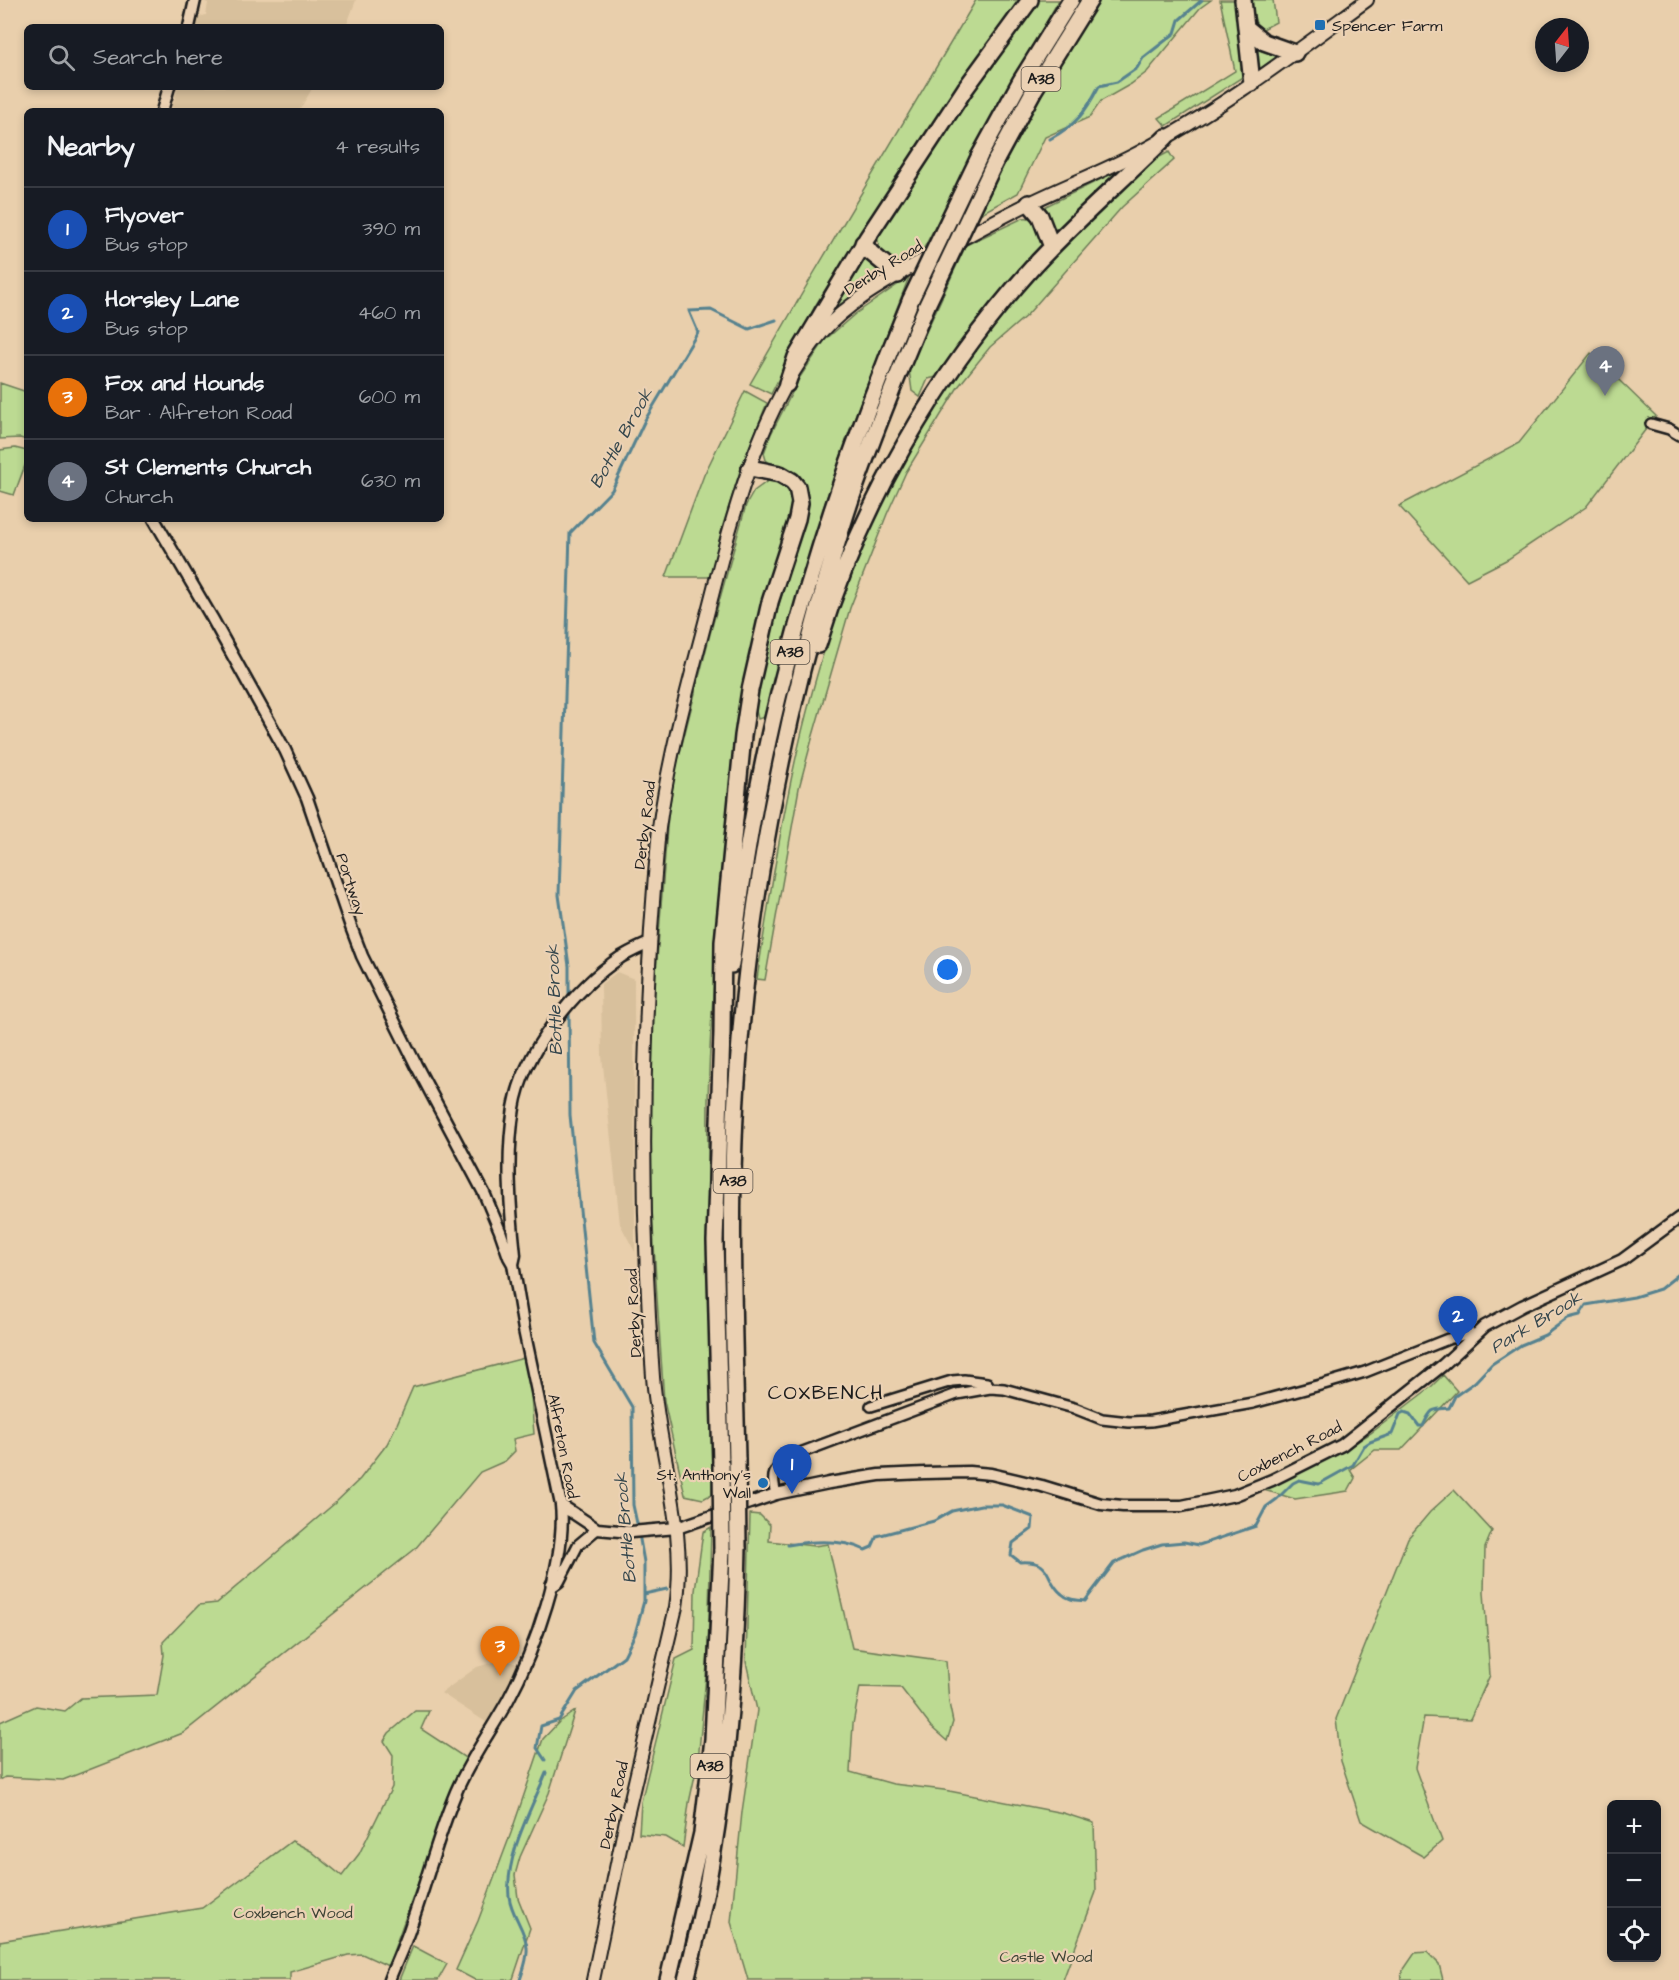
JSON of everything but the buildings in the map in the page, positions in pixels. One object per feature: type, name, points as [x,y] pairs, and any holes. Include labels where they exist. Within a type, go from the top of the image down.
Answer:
[{"type":"highway","points":[[787,384],[796,357],[863,243],[965,89],[1030,0]]},
{"type":"highway","name":"A38","points":[[668,1980],[702,1833],[713,1739],[722,1549],[715,1241],[722,1018],[760,778],[783,674],[809,581],[878,381],[911,299],[980,154],[1020,82],[1071,0]]},
{"type":"highway","name":"A38","points":[[686,1980],[710,1865],[726,1759],[734,1672],[738,1547],[732,1236],[734,1126],[742,1011],[755,903],[771,807],[824,586],[889,397],[927,306],[996,160],[1034,90],[1090,0]]},
{"type":"highway","points":[[1243,0],[1252,83]]},
{"type":"highway","points":[[1247,28],[1264,42],[1295,53]]},
{"type":"highway","points":[[755,903],[826,619],[853,549],[892,468],[946,379],[1032,268],[1166,137]]},
{"type":"highway","points":[[1029,203],[1040,216],[1052,247]]},
{"type":"highway","points":[[863,243],[871,253],[898,275]]},
{"type":"highway","points":[[722,1018],[723,942],[743,736],[760,640],[800,503],[800,495],[792,481],[780,474],[750,468]]},
{"type":"main road","name":"Derby Road","points":[[593,1980],[629,1809],[676,1607],[680,1571],[677,1528],[656,1406],[648,1287],[643,1127],[644,1036],[659,828],[670,760],[718,571],[750,468],[787,384],[824,331],[866,294],[1029,203],[1136,154],[1166,137],[1252,83],[1367,0]]},
{"type":"street","points":[[190,24],[195,0]]},
{"type":"street","points":[[163,108],[169,90]]},
{"type":"street","points":[[1651,424],[1669,429],[1679,435]]},
{"type":"street","name":"Portway","points":[[156,522],[285,750],[308,798],[362,956],[416,1065],[484,1193],[513,1264]]},
{"type":"street","name":"Alfreton Road","points":[[389,1980],[411,1926],[446,1816],[468,1767],[508,1699],[531,1650],[560,1545],[561,1505],[524,1330],[513,1264],[515,1255],[511,1193],[514,1106],[525,1073],[549,1030],[581,993],[618,959],[650,943]]},
{"type":"street","name":"Coxbench Road","points":[[597,1529],[631,1532],[677,1528],[776,1494],[879,1475],[969,1472],[1011,1478],[1101,1504],[1157,1507],[1204,1502],[1246,1491],[1342,1444],[1499,1318],[1622,1260],[1679,1218]]},
{"type":"street","points":[[776,1494],[772,1480],[774,1472],[792,1456],[957,1394],[990,1388],[1004,1389],[1074,1408],[1102,1419],[1117,1422],[1151,1421],[1253,1403],[1365,1372],[1448,1339],[1470,1333],[1475,1335]]},
{"type":"street","points":[[871,1406],[952,1381],[987,1383],[990,1388]]},
{"type":"street","points":[[551,1584],[555,1585],[559,1582],[579,1545],[597,1529],[561,1505]]},
{"type":"shaded area","points":[[201,0],[356,0],[347,24],[197,24],[199,17],[206,15],[208,3]]},
{"type":"shaded area","points":[[177,90],[311,90],[301,108],[172,108]]},
{"type":"shaded area","points":[[617,972],[634,979],[635,1252],[620,1224],[602,1056],[601,984]]},
{"type":"shaded area","points":[[504,1659],[519,1665],[489,1724],[441,1693],[477,1667]]},
{"type":"green space","points":[[976,0],[1023,0],[877,207],[815,306],[771,394],[750,384],[811,278]]},
{"type":"green space","points":[[1036,0],[1059,0],[1000,102],[924,248],[904,263],[898,265],[893,263],[882,253],[878,243],[878,232],[954,113]]},
{"type":"green space","points":[[1100,0],[1211,0],[1200,8],[1147,72],[1101,101],[1090,117],[1045,137],[1018,193],[980,214],[1036,105]]},
{"type":"green space","points":[[1220,0],[1237,0],[1245,72],[1241,78],[1166,126],[1159,118],[1235,71]]},
{"type":"green space","points":[[1250,0],[1273,0],[1276,22],[1263,29],[1256,24]]},
{"type":"green space","points":[[1254,42],[1280,54],[1258,70]]},
{"type":"green space","points":[[1169,152],[1174,160],[1122,207],[1027,315],[990,347],[958,387],[906,472],[850,608],[799,788],[765,980],[757,979],[787,799],[807,711],[833,624],[875,519],[929,418],[993,325],[1029,281],[1116,192],[1142,169]]},
{"type":"green space","points":[[1136,162],[1056,237],[1043,210],[1046,206]]},
{"type":"green space","points":[[1023,218],[1032,219],[1035,222],[1045,243],[941,376],[928,379],[920,397],[912,391],[909,369],[966,245]]},
{"type":"green space","points":[[862,254],[885,274],[833,309],[830,307]]},
{"type":"green space","points":[[909,277],[849,432],[826,500],[764,717],[758,719],[755,707],[772,627],[806,515],[802,482],[793,473],[771,464],[766,460],[764,453],[771,434],[800,377],[825,340],[855,314]]},
{"type":"green space","points":[[1591,353],[1656,416],[1586,507],[1508,559],[1467,580],[1399,506],[1519,443]]},
{"type":"green space","points":[[0,383],[24,391],[24,439],[0,439]]},
{"type":"green space","points":[[745,391],[767,403],[741,468],[723,525],[711,577],[666,577],[704,475]]},
{"type":"green space","points":[[15,448],[24,450],[24,468],[14,495],[0,491],[0,450]]},
{"type":"green space","points":[[769,480],[786,488],[794,504],[753,638],[740,705],[732,779],[712,1008],[709,1071],[712,1494],[703,1499],[685,1495],[664,1401],[652,1209],[651,1048],[655,986],[668,815],[675,772],[746,505],[754,491]]},
{"type":"green space","points":[[528,1357],[534,1434],[513,1439],[515,1451],[505,1461],[480,1472],[415,1549],[183,1733],[63,1780],[5,1777],[0,1780],[0,1722],[36,1706],[65,1711],[81,1698],[157,1695],[164,1655],[163,1642],[199,1605],[217,1603],[334,1504],[360,1479],[387,1444],[413,1387]]},
{"type":"green space","points":[[1443,1375],[1457,1391],[1401,1450],[1375,1450],[1350,1470],[1355,1478],[1348,1491],[1295,1499],[1264,1490],[1341,1452],[1371,1433],[1431,1387]]},
{"type":"green space","points":[[1454,1490],[1492,1531],[1485,1548],[1484,1592],[1490,1675],[1470,1719],[1424,1717],[1415,1768],[1442,1841],[1424,1857],[1361,1821],[1341,1761],[1336,1719],[1408,1538],[1430,1512]]},
{"type":"green space","name":"Castle Wood","points":[[750,1514],[760,1515],[770,1525],[769,1541],[814,1546],[828,1544],[852,1648],[946,1661],[949,1703],[953,1722],[947,1741],[931,1727],[901,1688],[860,1687],[853,1724],[850,1772],[893,1784],[944,1790],[1063,1813],[1094,1823],[1096,1892],[1063,1980],[748,1980],[731,1922],[742,1812],[757,1710],[746,1662]]},
{"type":"green space","points":[[711,1527],[708,1655],[698,1761],[683,1847],[666,1837],[639,1834],[641,1802],[676,1659],[694,1650],[695,1591],[703,1532]]},
{"type":"green space","name":"Coxbench Wood","points":[[415,1711],[429,1711],[421,1729],[467,1759],[454,1783],[388,1966],[362,1954],[348,1955],[290,1972],[290,1980],[0,1980],[0,1941],[202,1908],[292,1841],[311,1851],[342,1876],[359,1854],[392,1787],[393,1755],[384,1741],[389,1733]]},
{"type":"green space","points":[[575,1711],[549,1793],[520,1857],[515,1875],[518,1898],[530,1928],[513,1979],[475,1980],[456,1970],[478,1921],[543,1739],[559,1722]]},
{"type":"green space","points":[[413,1946],[447,1964],[438,1980],[399,1980]]},
{"type":"green space","points":[[1427,1952],[1439,1964],[1443,1980],[1401,1980],[1402,1972],[1415,1953]]},
{"type":"waterway","name":"Bottle Brook","points":[[1050,139],[1079,117],[1099,86],[1117,82],[1137,68],[1143,58],[1175,33],[1179,20],[1202,0]]},
{"type":"waterway","name":"Bottle Brook","points":[[569,1000],[569,966],[559,895],[570,533],[612,490],[645,420],[698,332],[689,311],[711,310],[749,329],[776,320]]},
{"type":"waterway","name":"Bottle Brook","points":[[569,1010],[570,1115],[594,1343],[632,1407],[633,1505],[638,1528]]},
{"type":"waterway","name":"Park Brook","points":[[788,1545],[827,1542],[847,1544],[865,1550],[872,1547],[877,1536],[934,1521],[952,1511],[981,1505],[1002,1505],[1033,1517],[1032,1529],[1013,1543],[1011,1555],[1020,1562],[1031,1562],[1044,1567],[1056,1588],[1064,1596],[1085,1601],[1114,1563],[1162,1544],[1184,1542],[1199,1545],[1256,1526],[1266,1507],[1293,1483],[1299,1480],[1319,1484],[1353,1465],[1364,1446],[1392,1434],[1400,1414],[1404,1412],[1410,1414],[1419,1426],[1423,1426],[1432,1411],[1449,1408],[1455,1396],[1475,1382],[1492,1364],[1521,1345],[1545,1335],[1568,1318],[1580,1315],[1586,1305],[1634,1297],[1660,1289],[1679,1274]]},
{"type":"waterway","name":"Bottle Brook","points":[[545,1760],[537,1748],[541,1726],[559,1720],[577,1691],[624,1656],[635,1634],[644,1601],[644,1562],[639,1534]]},
{"type":"waterway","name":"Park Brook","points":[[644,1594],[667,1589]]},
{"type":"waterway","name":"Bottle Brook","points":[[520,1980],[527,1948],[510,1903],[511,1865],[520,1833],[546,1773]]},
{"type":"place","name":"Spencer Farm","points":[[1320,25]]},
{"type":"place","name":"St Clements Church","points":[[1605,396]]},
{"type":"place","name":"Horsley Lane","points":[[1458,1346]]},
{"type":"place","name":"St. Anthony's Wall","points":[[763,1483]]},
{"type":"place","name":"Flyover","points":[[792,1494]]},
{"type":"place","name":"Fox and Hounds","points":[[500,1676]]},
{"type":"district","name":"COXBENCH","points":[[826,1392]]}]
